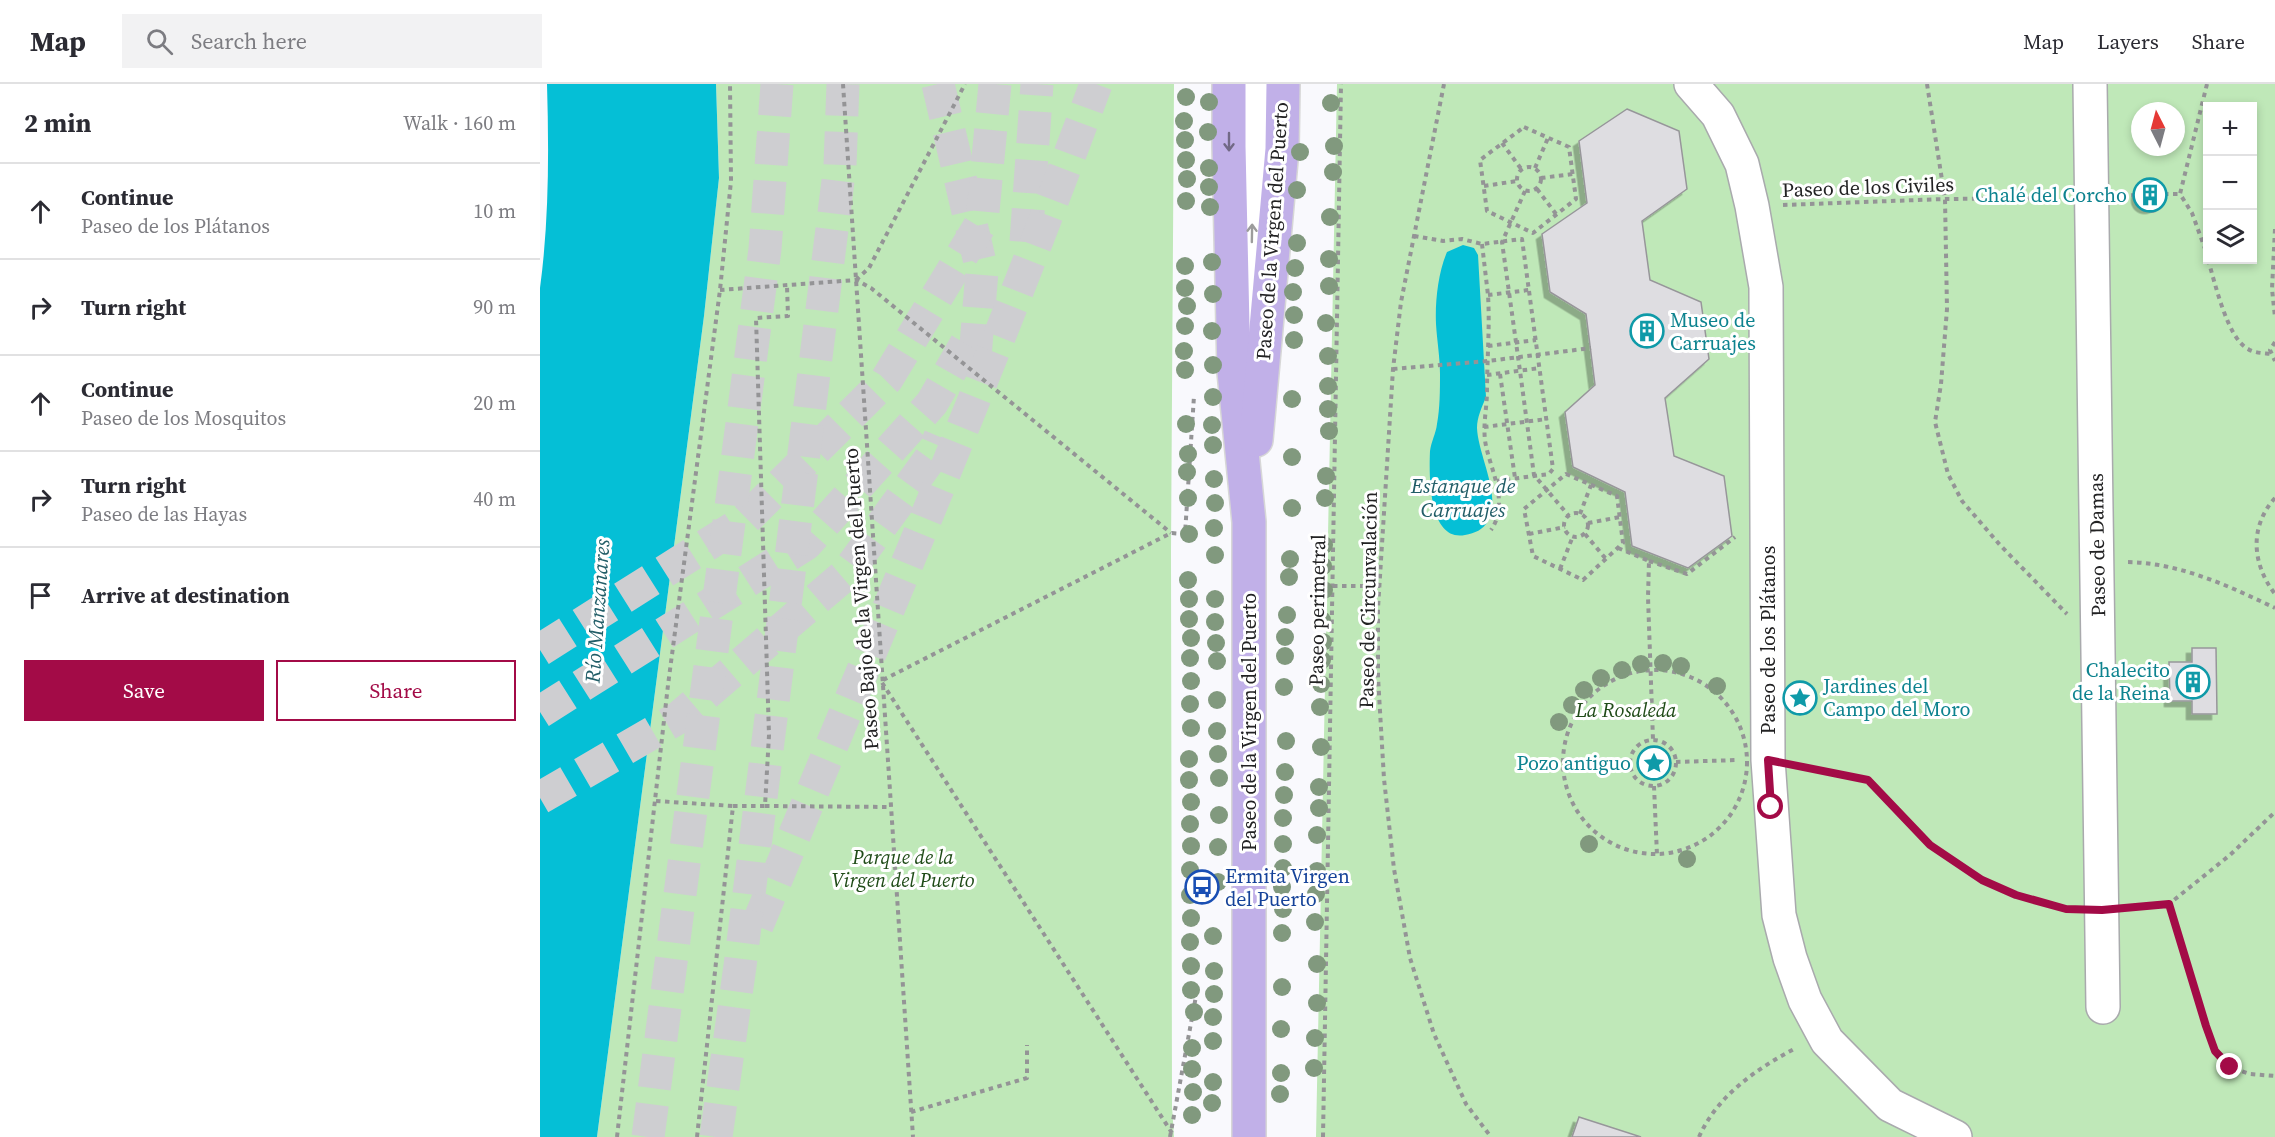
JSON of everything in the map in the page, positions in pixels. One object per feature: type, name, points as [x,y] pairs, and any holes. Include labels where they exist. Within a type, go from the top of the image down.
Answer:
[{"type":"main road","name":"Paseo de la Virgen del Puerto","points":[[1229,84],[1228,146],[1234,372],[1249,522]]},
{"type":"main road","name":"Paseo de la Virgen del Puerto","points":[[1249,1137],[1249,522],[1282,149],[1282,84]]},
{"type":"street","name":"Paseo de la Virgen del Puerto","points":[[1249,522],[1254,84]]},
{"type":"street","name":"Paseo de los Plátanos","points":[[1691,84],[1718,115],[1742,164],[1766,286],[1758,760],[1779,915],[1790,958],[1805,1000],[1827,1041],[1890,1105],[1955,1137]]},
{"type":"street","name":"Paseo de Damas","points":[[2090,84],[2108,197],[2097,562],[2103,1007]]},
{"type":"path","points":[[617,1137],[668,685],[720,290],[731,181],[730,84]]},
{"type":"path","name":"Paseo Bajo de la Virgen del Puerto","points":[[843,84],[881,681],[914,1137]]},
{"type":"path","points":[[856,280],[869,268],[965,84]]},
{"type":"path","name":"Paseo perimetral","points":[[1323,1137],[1341,84]]},
{"type":"path","name":"Paseo de Circunvalación","points":[[1444,84],[1401,302],[1393,369],[1380,586],[1378,676],[1384,779],[1394,869],[1410,958],[1434,1034],[1466,1104],[1491,1137]]},
{"type":"path","points":[[1927,84],[1945,199],[1947,309],[1941,384],[1935,422],[1948,474],[1962,501],[2000,545],[2098,645]]},
{"type":"path","points":[[2203,245],[2192,213],[2180,194],[2207,84]]},
{"type":"path","points":[[1524,127],[1569,147],[1576,199],[1533,233],[1487,211],[1480,159],[1502,143],[1524,127]]},
{"type":"path","points":[[1535,168],[1548,138]]},
{"type":"path","points":[[1502,143],[1522,170]]},
{"type":"path","points":[[1527,167],[1535,168],[1541,178],[1540,186],[1537,189],[1525,191],[1517,181],[1522,170],[1527,167]]},
{"type":"path","points":[[1541,178],[1573,174]]},
{"type":"path","points":[[1484,186],[1517,181]]},
{"type":"path","points":[[2155,181],[2164,189],[2165,200],[2156,210],[2144,210],[2136,201],[2136,195],[2135,190],[2144,182],[2155,181]]},
{"type":"path","points":[[1537,189],[1556,214]]},
{"type":"path","points":[[1525,191],[1502,242],[1534,475],[1569,516]]},
{"type":"path","points":[[2164,194],[2180,194]]},
{"type":"path","name":"Paseo de los Civiles","points":[[1752,206],[2136,195]]},
{"type":"path","points":[[2275,229],[2275,317]]},
{"type":"path","points":[[1414,236],[1443,241],[1462,239],[1482,244],[1522,239],[1553,469],[1549,474],[1496,481]]},
{"type":"path","points":[[1482,244],[1488,295],[1487,400],[1484,427],[1496,481],[1498,516],[1491,530]]},
{"type":"path","points":[[2209,264],[2220,300],[2235,336],[2246,349],[2271,354]]},
{"type":"path","points":[[720,290],[856,280],[870,288],[1171,532],[1185,534],[1194,396]]},
{"type":"path","points":[[765,806],[769,735],[756,318],[788,316],[787,286]]},
{"type":"path","points":[[1488,295],[1529,290]]},
{"type":"path","points":[[1488,346],[1536,340]]},
{"type":"path","points":[[2275,342],[2271,346],[2271,354],[2275,361]]},
{"type":"path","points":[[1393,369],[1488,362],[1590,348]]},
{"type":"path","points":[[1487,375],[1540,368]]},
{"type":"path","points":[[1500,374],[1515,478]]},
{"type":"path","points":[[1484,427],[1546,419]]},
{"type":"path","points":[[1566,474],[1617,496],[1623,543],[1583,580],[1533,556],[1524,509],[1547,490],[1566,474]]},
{"type":"path","points":[[1580,514],[1591,485]]},
{"type":"path","points":[[2275,498],[2261,519],[2256,534],[2256,551],[2260,568],[2275,594]]},
{"type":"path","points":[[1572,513],[1580,514],[1588,523],[1585,534],[1579,537],[1567,533],[1565,527],[1565,521],[1572,513]]},
{"type":"path","points":[[1588,523],[1620,517]]},
{"type":"path","points":[[1529,534],[1565,527]]},
{"type":"path","points":[[1171,532],[881,681],[1171,1135]]},
{"type":"path","points":[[1585,534],[1606,559]]},
{"type":"path","points":[[1560,569],[1573,536]]},
{"type":"path","points":[[1618,548],[1687,574],[1737,536]]},
{"type":"path","points":[[1649,561],[1648,597],[1653,740]]},
{"type":"path","points":[[2097,562],[2137,563],[2175,569],[2215,581],[2275,608]]},
{"type":"path","points":[[1333,586],[1380,586]]},
{"type":"path","points":[[1651,670],[1680,673],[1707,685],[1729,705],[1758,760],[1732,815],[1712,836],[1686,850],[1657,855],[1628,851],[1602,838],[1581,819],[1568,793],[1562,765],[1566,737],[1578,710],[1598,689],[1623,675],[1651,670]]},
{"type":"path","points":[[1653,740],[1660,741],[1672,749],[1676,762],[1672,776],[1654,786],[1641,782],[1632,771],[1630,764],[1634,750],[1653,740]]},
{"type":"path","points":[[1676,762],[1758,760],[1868,780],[1930,845],[1982,880],[2043,904],[2066,909],[2102,910],[2169,904],[2230,855],[2275,812]]},
{"type":"path","points":[[1562,765],[1630,764]]},
{"type":"path","points":[[1654,786],[1657,855]]},
{"type":"path","points":[[656,801],[733,806],[890,807]]},
{"type":"path","points":[[697,1137],[733,806]]},
{"type":"path","points":[[2169,904],[2215,1051],[2230,1067],[2250,1074],[2275,1076]]},
{"type":"path","points":[[1171,1135],[1196,996]]},
{"type":"path","points":[[1699,1137],[1705,1122],[1727,1094],[1759,1070],[1823,1034]]},
{"type":"path","points":[[911,1112],[1026,1078],[1027,1045]]},
{"type":"green space","name":"Parque de la Virgen del Puerto","points":[[716,84],[1174,84],[1171,552],[1172,1106],[1174,1137],[597,1137],[704,316],[719,178]]},
{"type":"green space","name":"Jardines del Campo del Moro","points":[[1337,84],[2275,84],[2275,1137],[1316,1137]]},
{"type":"water","name":"Río Manzanares","points":[[547,84],[716,84],[719,178],[704,316],[597,1137],[540,1137],[540,288],[548,186]]},
{"type":"water","name":"Estanque de Carruajes","points":[[1463,245],[1474,248],[1478,255],[1486,397],[1477,428],[1492,500],[1492,511],[1484,527],[1465,535],[1453,534],[1444,528],[1437,518],[1431,490],[1430,462],[1431,444],[1440,399],[1436,330],[1438,288],[1447,252]]},
{"type":"building","name":"Museo de Carruajes","points":[[1627,109],[1679,131],[1687,189],[1642,221],[1650,280],[1701,302],[1709,359],[1665,398],[1674,456],[1724,476],[1732,536],[1688,568],[1632,546],[1625,492],[1573,467],[1565,412],[1595,385],[1586,314],[1550,292],[1542,234],[1587,203],[1579,141]]},
{"type":"building","name":"Chalé del Corcho","points":[[2150,182],[2159,186],[2163,195],[2159,204],[2150,208],[2141,204],[2137,195],[2141,186]]},
{"type":"building","name":"Chalecito de la Reina","points":[[2192,648],[2216,648],[2217,714],[2192,714],[2192,701],[2170,701],[2169,662],[2192,662]]},
{"type":"building","points":[[1579,1117],[1641,1137],[1572,1137]]},
{"type":"tunnel","points":[[648,1137],[765,249],[777,84]]},
{"type":"tunnel","points":[[716,1137],[740,966],[840,165],[843,84]]},
{"type":"tunnel","points":[[938,84],[982,271],[975,357],[968,373]]},
{"type":"tunnel","points":[[540,650],[743,522],[887,379],[982,222],[995,84]]},
{"type":"tunnel","points":[[1026,242],[1037,84]]},
{"type":"tunnel","points":[[757,926],[973,401],[1096,84]]},
{"type":"tunnel","points":[[540,712],[806,544],[932,403],[967,342]]},
{"type":"tunnel","points":[[540,798],[678,718],[846,574],[932,456],[940,437]]},
{"type":"place","name":"Chalé del Corcho","points":[[2150,195]]},
{"type":"place","name":"Museo de Carruajes","points":[[1647,331]]},
{"type":"place","name":"Chalecito de la Reina","points":[[2193,682]]},
{"type":"place","name":"Jardines del Campo del Moro","points":[[1800,698]]},
{"type":"place","name":"Pozo antiguo","points":[[1654,763]]},
{"type":"place","name":"Ermita Virgen del Puerto","points":[[1202,887]]},
{"type":"route","points":[[1771,807],[1768,760],[1868,780],[1930,845],[1982,880],[2016,895],[2066,909],[2102,910],[2169,904],[2215,1051],[2230,1067]]},
{"type":"park label","name":"La Rosaleda","points":[[1626,710]]}]
